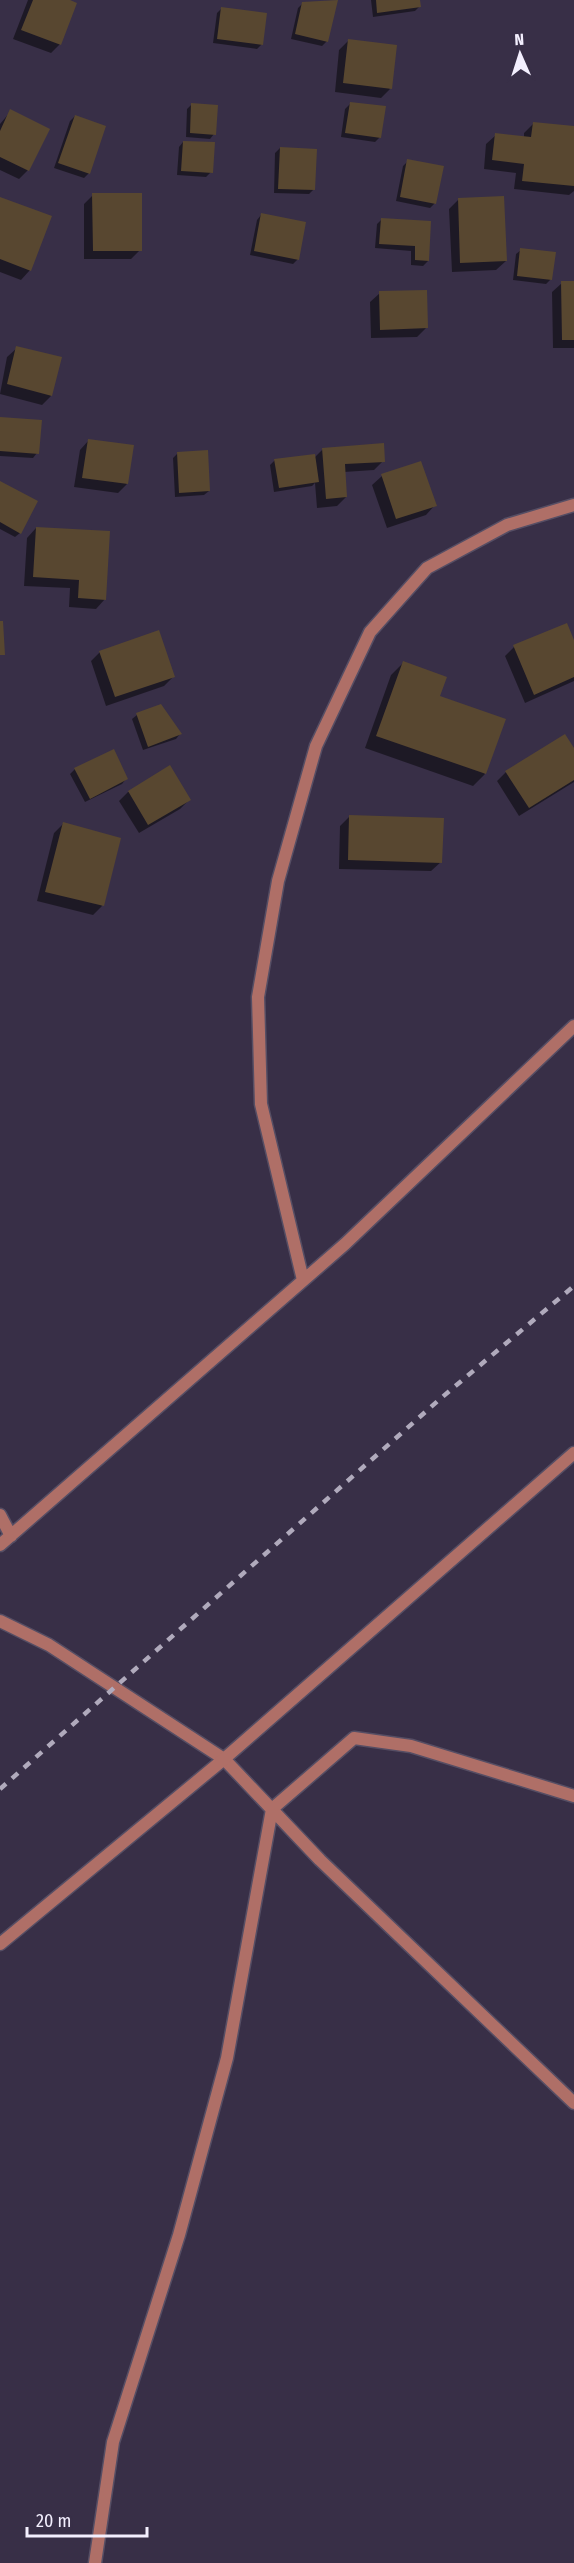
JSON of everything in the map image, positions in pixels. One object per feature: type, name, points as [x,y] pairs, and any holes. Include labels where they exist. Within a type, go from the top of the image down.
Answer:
[{"type":"street","points":[[303,1280],[261,1104],[258,998],[278,881],[316,746],[369,632],[428,568],[507,525],[574,505]]},
{"type":"street","points":[[0,1545],[354,1236],[574,1026]]},
{"type":"street","points":[[0,1944],[224,1759],[574,1454]]},
{"type":"street","points":[[0,1515],[11,1536]]},
{"type":"street","points":[[0,1621],[49,1646],[224,1759],[321,1860],[574,2103]]},
{"type":"street","points":[[95,2563],[113,2442],[179,2235],[226,2058],[272,1809],[354,1738],[411,1746],[572,1794]]},
{"type":"building","points":[[33,0],[70,0],[77,3],[61,45],[21,30]]},
{"type":"building","points":[[338,0],[328,42],[295,34],[302,2]]},
{"type":"building","points":[[376,0],[420,0],[421,7],[377,13]]},
{"type":"building","points":[[221,7],[267,13],[263,45],[217,39]]},
{"type":"building","points":[[348,39],[397,45],[392,89],[343,83]]},
{"type":"building","points":[[350,102],[386,106],[381,138],[345,133]]},
{"type":"building","points":[[191,103],[218,105],[216,135],[190,133]]},
{"type":"building","points":[[10,109],[50,129],[29,171],[0,157],[0,131]]},
{"type":"building","points":[[75,115],[106,126],[90,174],[58,163]]},
{"type":"building","points":[[533,122],[574,126],[574,186],[522,181],[524,164],[492,160],[495,133],[531,137]]},
{"type":"building","points":[[183,141],[215,142],[213,173],[181,171]]},
{"type":"building","points":[[280,147],[317,149],[315,190],[278,189]]},
{"type":"building","points":[[407,159],[444,166],[436,204],[400,197]]},
{"type":"building","points":[[92,193],[142,193],[142,251],[93,251]]},
{"type":"building","points":[[504,196],[507,261],[460,263],[458,198]]},
{"type":"building","points":[[0,197],[52,216],[31,271],[0,259]]},
{"type":"building","points":[[261,213],[306,222],[299,260],[254,251]]},
{"type":"building","points":[[381,218],[431,221],[429,261],[415,260],[415,246],[379,244]]},
{"type":"building","points":[[520,248],[556,252],[552,280],[517,276]]},
{"type":"building","points":[[561,281],[574,281],[574,340],[562,340]]},
{"type":"building","points":[[427,290],[428,328],[380,330],[379,291]]},
{"type":"building","points":[[16,346],[62,357],[52,396],[7,384]]},
{"type":"building","points":[[0,417],[42,420],[39,454],[0,451]]},
{"type":"building","points":[[88,439],[134,445],[128,484],[82,478]]},
{"type":"building","points":[[384,443],[385,462],[345,464],[347,497],[326,499],[322,448]]},
{"type":"building","points":[[208,450],[210,491],[179,493],[177,452]]},
{"type":"building","points":[[315,454],[319,482],[279,488],[274,459]]},
{"type":"building","points":[[421,461],[437,506],[396,519],[381,474]]},
{"type":"building","points":[[0,481],[38,501],[21,534],[0,522]]},
{"type":"building","points":[[36,527],[110,531],[106,600],[78,598],[79,580],[33,577]]},
{"type":"building","points":[[0,621],[3,621],[5,655],[0,655]]},
{"type":"building","points":[[567,623],[574,640],[574,677],[534,695],[513,645]]},
{"type":"building","points":[[159,630],[175,677],[115,697],[99,651]]},
{"type":"building","points":[[403,661],[447,677],[440,696],[506,719],[486,774],[376,736]]},
{"type":"building","points":[[161,704],[182,734],[148,747],[136,713]]},
{"type":"building","points":[[565,734],[574,748],[574,780],[529,808],[505,771]]},
{"type":"building","points":[[114,749],[128,779],[90,799],[74,768]]},
{"type":"building","points":[[170,765],[191,800],[148,825],[128,791]]},
{"type":"building","points":[[349,815],[444,818],[442,863],[348,860]]},
{"type":"building","points":[[63,822],[121,838],[104,906],[45,892]]},
{"type":"railway","points":[[0,1789],[440,1399],[574,1286]]}]
